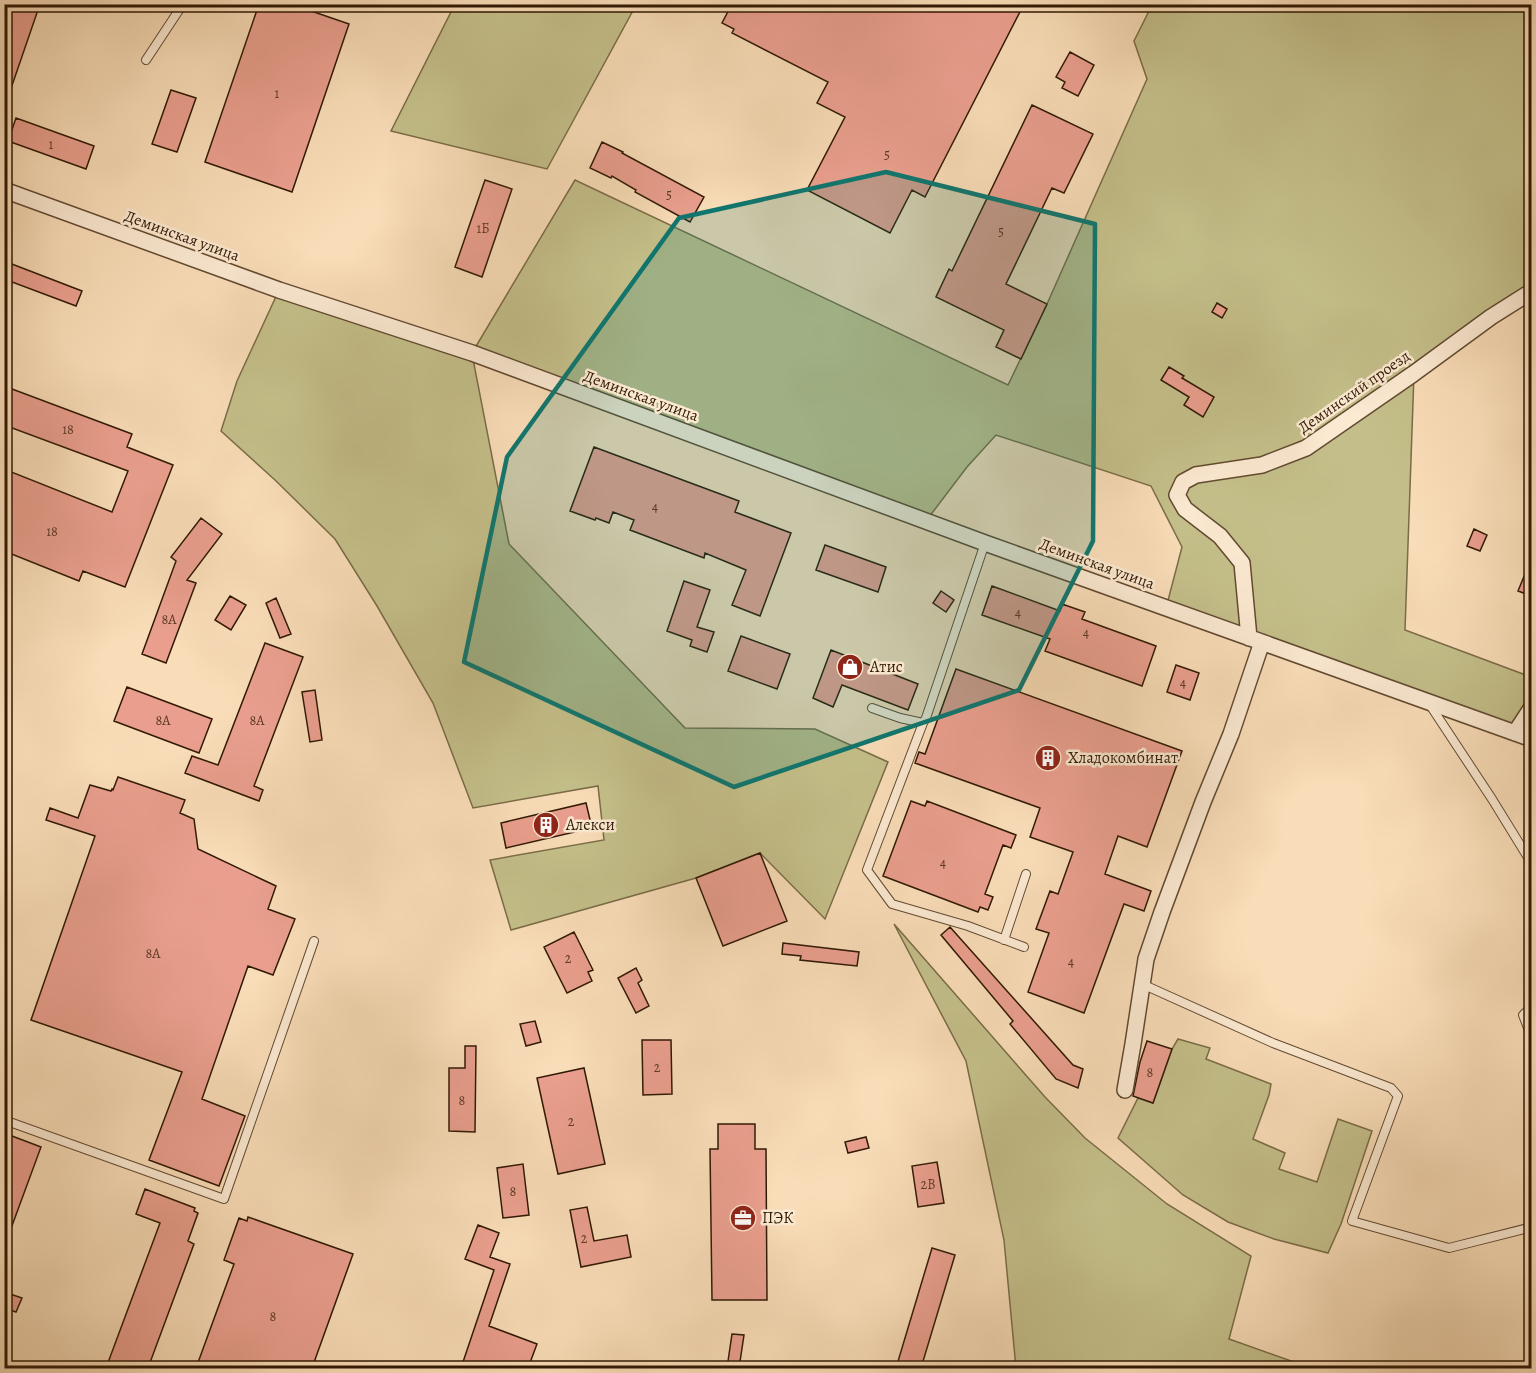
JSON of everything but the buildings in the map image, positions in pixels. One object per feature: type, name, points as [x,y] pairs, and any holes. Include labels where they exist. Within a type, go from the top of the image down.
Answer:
[{"type":"street","name":"Деминская улица","points":[[4,190],[279,290],[472,353],[985,543],[1532,738]]},
{"type":"street","name":"Деминский проезд","points":[[1256,640],[1242,563],[1220,536],[1185,509],[1177,495],[1183,482],[1196,475],[1262,465],[1306,448],[1491,317],[1532,291]]},
{"type":"street","points":[[1125,1090],[1146,959],[1203,802],[1231,734],[1256,640]]},
{"type":"street","points":[[1515,733],[1532,707]]},
{"type":"lane","points":[[146,60],[183,4]]},
{"type":"lane","points":[[985,543],[929,709],[867,870],[892,904],[968,926],[1024,947]]},
{"type":"lane","points":[[1427,701],[1532,864]]},
{"type":"lane","points":[[872,708],[923,723]]},
{"type":"lane","points":[[1004,940],[1026,874]]},
{"type":"lane","points":[[4,1120],[224,1199],[314,941]]},
{"type":"lane","points":[[1142,984],[1273,1042],[1391,1088],[1398,1096],[1352,1221],[1449,1248],[1532,1227]]},
{"type":"lane","points":[[1532,1006],[1523,1015],[1532,1038]]},
{"type":"highlighted area","points":[[886,172],[1095,224],[1093,541],[1019,690],[734,787],[464,662],[507,457],[679,218]]},
{"type":"shaded area","points":[[455,4],[636,5],[547,169],[391,131]]},
{"type":"shaded area","points":[[1152,5],[1531,5],[1531,291],[1414,374],[1405,630],[1531,677],[1531,707],[1515,733],[1166,608],[1182,547],[1151,486],[996,435],[967,467],[926,521],[472,354],[509,544],[685,728],[815,729],[888,762],[825,919],[760,853],[696,878],[511,930],[490,860],[604,840],[598,786],[473,808],[433,703],[335,539],[221,431],[237,381],[279,290],[472,353],[575,180],[1008,385],[1047,304],[1147,79],[1134,41]]},
{"type":"shaded area","points":[[894,924],[1045,1097],[1085,1138],[1167,1204],[1251,1256],[1229,1339],[1311,1368],[1016,1368],[1004,1240],[966,1061]]},
{"type":"shaded area","points":[[1178,1039],[1210,1048],[1206,1059],[1271,1084],[1253,1139],[1285,1153],[1279,1169],[1317,1182],[1338,1119],[1372,1131],[1341,1224],[1328,1253],[1274,1239],[1228,1222],[1183,1195],[1118,1138],[1138,1098],[1153,1103],[1172,1049]]},
{"type":"place","name":"Атис","points":[[850,667]]},
{"type":"place","name":"Хладокомбинат","points":[[1048,758]]},
{"type":"place","name":"Алекси","points":[[546,825]]},
{"type":"place","name":"ПЭК","points":[[743,1218]]}]
